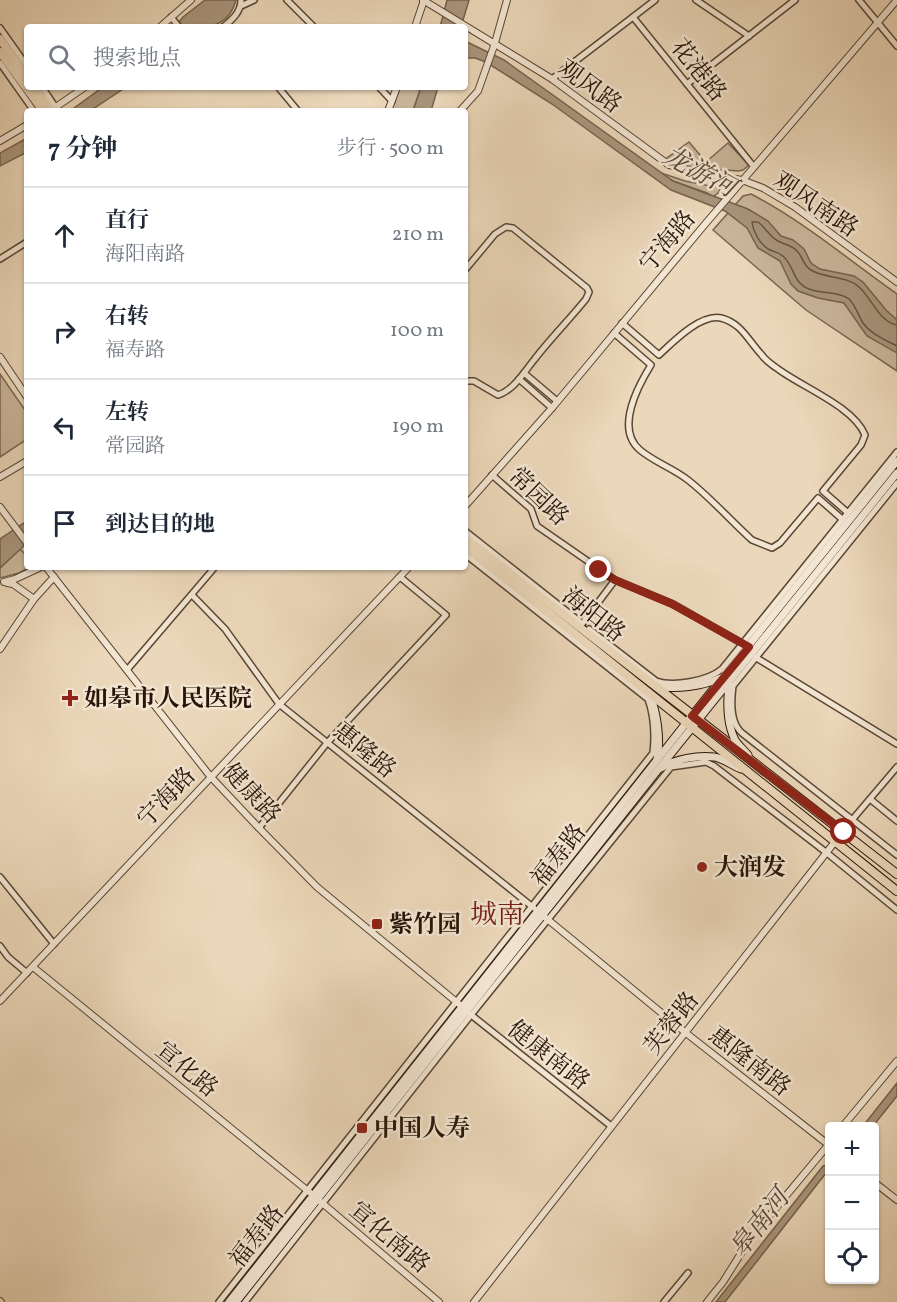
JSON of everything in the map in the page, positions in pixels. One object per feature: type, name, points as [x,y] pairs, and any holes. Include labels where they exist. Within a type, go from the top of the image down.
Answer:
[{"type":"main road","points":[[0,39],[24,73]]},
{"type":"main road","points":[[0,52],[24,85]]},
{"type":"main road","points":[[28,90],[41,108]]},
{"type":"main road","points":[[36,90],[51,108]]},
{"type":"main road","name":"福寿路","points":[[540,913],[656,761],[727,680],[897,461]]},
{"type":"main road","name":"福寿路","points":[[750,651],[897,473]]},
{"type":"main road","name":"海阳路","points":[[468,540],[650,688]]},
{"type":"main road","name":"海阳路","points":[[468,548],[693,721]]},
{"type":"main road","points":[[656,761],[659,748],[650,688],[727,680],[727,700],[735,740],[757,766]]},
{"type":"main road","points":[[693,721],[757,766],[897,874]]},
{"type":"main road","points":[[693,721],[753,775],[897,891]]},
{"type":"main road","name":"福寿路","points":[[236,1302],[464,1008],[657,771],[693,721]]},
{"type":"main road","points":[[657,771],[669,763],[716,757],[753,775]]},
{"type":"main road","name":"福寿路","points":[[229,1302],[315,1198]]},
{"type":"street","points":[[163,24],[190,0]]},
{"type":"street","points":[[227,24],[236,15],[241,3],[254,0]]},
{"type":"street","points":[[287,0],[311,24]]},
{"type":"street","points":[[416,24],[423,0]]},
{"type":"street","name":"观风路","points":[[423,0],[462,24]]},
{"type":"street","points":[[463,108],[478,90],[485,75],[507,0]]},
{"type":"street","points":[[552,79],[655,0]]},
{"type":"street","points":[[696,0],[749,36]]},
{"type":"street","points":[[687,84],[795,0]]},
{"type":"street","points":[[859,0],[897,45]]},
{"type":"street","name":"宁海路","points":[[468,503],[552,408],[742,180],[897,0]]},
{"type":"street","points":[[171,17],[177,24]]},
{"type":"street","name":"花港路","points":[[633,17],[754,167]]},
{"type":"street","points":[[0,28],[24,62]]},
{"type":"street","name":"观风路","points":[[468,28],[552,79],[669,165],[692,172],[742,180]]},
{"type":"street","points":[[0,63],[32,108]]},
{"type":"street","points":[[43,90],[52,108]]},
{"type":"street","points":[[56,108],[81,90]]},
{"type":"street","points":[[280,90],[296,108]]},
{"type":"street","points":[[382,90],[392,101]]},
{"type":"street","points":[[389,108],[396,90]]},
{"type":"street","points":[[0,141],[24,127]]},
{"type":"street","name":"观风南路","points":[[742,180],[779,197],[897,282]]},
{"type":"street","points":[[468,266],[495,234],[506,227],[513,228],[589,292],[586,299],[519,379],[503,393],[498,395],[474,381],[468,381]]},
{"type":"street","points":[[0,259],[24,244]]},
{"type":"street","points":[[719,318],[734,323],[746,334],[762,356],[776,368],[841,409],[862,427],[865,435],[861,445],[780,543],[772,548],[752,540],[695,486],[640,450],[633,441],[630,430],[630,408],[651,365],[659,355],[690,329],[707,320],[719,318]]},
{"type":"street","points":[[622,323],[659,355]]},
{"type":"street","points":[[614,333],[651,365]]},
{"type":"street","points":[[0,357],[24,392]]},
{"type":"street","points":[[524,373],[557,401]]},
{"type":"street","points":[[519,379],[552,408]]},
{"type":"street","points":[[897,452],[847,512],[750,651],[733,686],[731,698],[735,727],[897,855]]},
{"type":"street","points":[[0,477],[24,463]]},
{"type":"street","name":"常园路","points":[[492,475],[531,509],[537,525],[615,580],[672,604],[897,744]]},
{"type":"street","points":[[468,533],[656,681],[666,684],[705,679],[715,675],[750,651],[897,483]]},
{"type":"street","points":[[823,491],[847,512]]},
{"type":"street","points":[[818,498],[842,519]]},
{"type":"street","points":[[0,507],[24,539]]},
{"type":"street","points":[[468,556],[639,691],[648,699],[651,708],[653,753],[540,913]]},
{"type":"street","points":[[2,582],[34,570]]},
{"type":"street","name":"健康路","points":[[48,570],[210,776],[259,828],[317,887],[464,1008]]},
{"type":"street","points":[[127,670],[213,570]]},
{"type":"street","name":"宁海路","points":[[0,1001],[406,570]]},
{"type":"street","points":[[0,649],[34,599],[54,577]]},
{"type":"street","points":[[259,828],[327,744],[446,615],[400,577]]},
{"type":"street","points":[[582,624],[615,580]]},
{"type":"street","points":[[2,582],[13,584],[34,599]]},
{"type":"street","name":"惠隆路","points":[[192,595],[225,629],[279,704],[540,913]]},
{"type":"street","points":[[245,1302],[315,1198],[464,1008],[540,913],[671,767],[706,762],[714,766],[897,910]]},
{"type":"street","name":"芙蓉路","points":[[474,1302],[852,820],[897,767]]},
{"type":"street","points":[[870,799],[897,820]]},
{"type":"street","points":[[0,877],[54,944]]},
{"type":"street","name":"惠隆南路","points":[[540,913],[686,1033],[825,1142]]},
{"type":"street","points":[[0,946],[8,957],[27,973]]},
{"type":"street","name":"宣化路","points":[[33,967],[315,1198]]},
{"type":"street","name":"健康南路","points":[[464,1008],[611,1126]]},
{"type":"street","points":[[846,1122],[897,1061]]},
{"type":"street","points":[[707,1302],[723,1282],[750,1239],[825,1150]]},
{"type":"street","points":[[879,1186],[897,1200]]},
{"type":"street","points":[[219,1302],[315,1198]]},
{"type":"street","name":"宣化南路","points":[[315,1198],[439,1302]]},
{"type":"street","points":[[664,1302],[688,1273]]},
{"type":"shaded area","points":[[399,90],[420,90],[414,108],[392,108]]},
{"type":"shaded area","points":[[689,142],[706,162],[728,143],[749,165],[738,171],[710,169],[683,165],[667,158]]},
{"type":"shaded area","points":[[658,172],[685,181],[720,188],[719,192],[713,197],[673,181]]},
{"type":"shaded area","points":[[751,194],[807,229],[897,294],[897,371],[806,310],[713,230],[743,196]]},
{"type":"shaded area","points":[[0,374],[24,409],[24,441],[0,457]]},
{"type":"shaded area","points":[[20,549],[24,553],[24,570],[0,578],[0,568]]},
{"type":"water","points":[[205,0],[236,0],[226,18],[217,24],[177,24]]},
{"type":"water","points":[[447,0],[469,0],[462,24],[441,24]]},
{"type":"water","name":"龙游河","points":[[468,42],[504,60],[673,181],[748,209],[768,221],[781,236],[793,240],[804,249],[811,263],[820,269],[854,276],[863,282],[897,320],[897,353],[867,336],[844,303],[798,291],[791,284],[780,261],[758,248],[747,228],[725,211],[671,190],[552,104],[486,62],[468,58]]},
{"type":"water","points":[[99,90],[122,90],[94,108],[74,108]]},
{"type":"water","points":[[420,90],[437,90],[432,108],[414,108]]},
{"type":"water","points":[[24,140],[24,154],[0,166],[0,153]]},
{"type":"water","points":[[24,523],[24,546],[0,568],[0,539]]},
{"type":"water","points":[[897,1083],[897,1096],[876,1122],[866,1122]]},
{"type":"water","points":[[825,1166],[825,1174],[725,1302],[716,1302]]},
{"type":"place","name":"如皋市人民医院","points":[[70,698]]},
{"type":"place","name":"大润发","points":[[702,867]]},
{"type":"place","name":"紫竹园","points":[[377,924]]},
{"type":"place","name":"中国人寿","points":[[362,1128]]},
{"type":"district","name":"城南","points":[[497,914]]},
{"type":"route","points":[[599,570],[615,580],[672,604],[749,647],[692,716],[844,832]]},
{"type":"water label","name":"皋南河","points":[[759,1223]]}]
